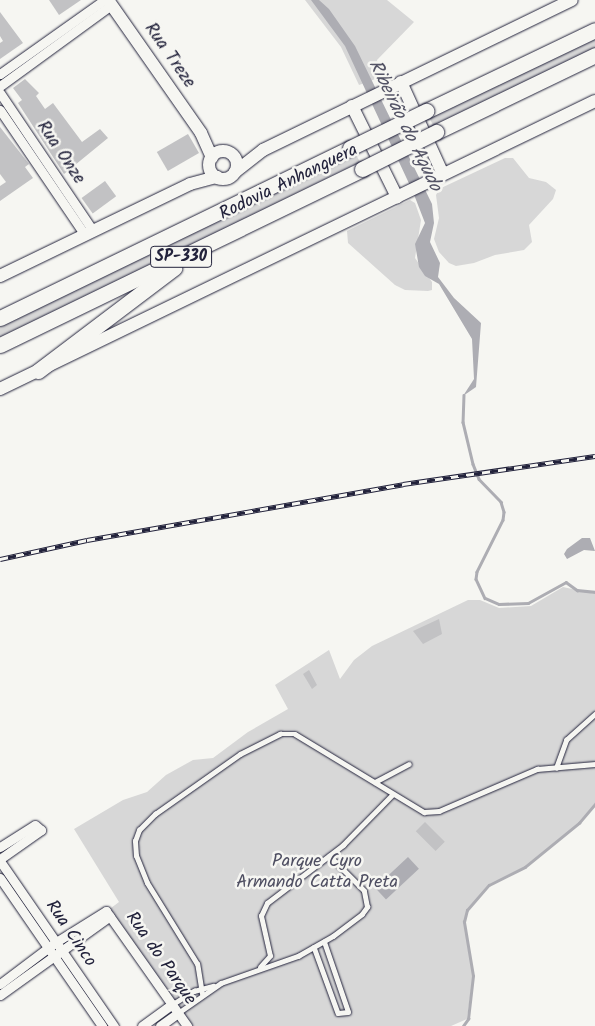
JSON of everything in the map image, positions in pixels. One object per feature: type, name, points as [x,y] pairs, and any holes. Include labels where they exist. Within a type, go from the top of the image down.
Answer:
[{"type":"highway","name":"Rodovia Anhanguera","points":[[0,318],[595,30]]},
{"type":"highway","name":"Rodovia Anhanguera","points":[[0,345],[595,55]]},
{"type":"highway","points":[[38,371],[212,242]]},
{"type":"main road","points":[[0,276],[190,184],[217,177],[226,179],[263,150],[566,1]]},
{"type":"main road","name":"Rua Treze","points":[[108,2],[201,133],[211,159]]},
{"type":"main road","points":[[396,84],[443,174]]},
{"type":"main road","points":[[0,389],[595,101]]},
{"type":"main road","points":[[355,104],[401,195]]},
{"type":"main road","name":"Rua Treze","points":[[201,133],[226,152]]},
{"type":"main road","points":[[190,184],[211,159],[226,152],[263,150]]},
{"type":"main road","points":[[226,152],[236,159],[236,172]]},
{"type":"main road","points":[[211,159],[211,171],[217,177]]},
{"type":"street","points":[[0,74],[108,2]]},
{"type":"street","points":[[0,86],[108,2]]},
{"type":"street","name":"Rua Onze","points":[[0,93],[89,233]]},
{"type":"street","name":"Rua Onze","points":[[0,110],[89,233]]},
{"type":"street","points":[[0,847],[35,825],[41,830],[0,860]]},
{"type":"street","name":"Rua Cinco","points":[[0,860],[102,1026]]},
{"type":"street","name":"Rua Cinco","points":[[0,878],[114,1026]]},
{"type":"street","name":"Rua do Parque","points":[[54,949],[108,913],[187,1026]]},
{"type":"street","points":[[0,984],[54,949]]},
{"type":"street","points":[[0,995],[54,949]]},
{"type":"street","points":[[142,1026],[172,1004]]},
{"type":"street","points":[[160,1026],[178,1013]]},
{"type":"lane","points":[[556,768],[566,740],[595,714]]},
{"type":"lane","points":[[202,991],[195,959],[141,871],[135,849],[139,830],[155,814],[240,754],[280,734],[295,734],[417,810],[439,811],[530,772],[595,764]]},
{"type":"lane","points":[[374,782],[409,764]]},
{"type":"lane","points":[[257,969],[270,956],[261,920],[264,907],[366,824],[392,796]]},
{"type":"lane","points":[[172,1004],[257,969],[293,958],[324,942],[352,923],[367,907],[361,886],[329,856]]},
{"type":"lane","points":[[314,947],[338,1013],[348,1012],[324,942]]},
{"type":"lane","points":[[178,1013],[202,991]]},
{"type":"green space","points":[[305,0],[387,0],[414,22],[377,60],[381,77],[359,85],[341,47]]},
{"type":"green space","points":[[595,35],[595,51],[434,127],[429,117]]},
{"type":"green space","points":[[355,153],[360,162],[0,339],[0,323]]},
{"type":"green space","points":[[505,158],[513,158],[529,178],[546,182],[556,190],[553,199],[529,225],[532,242],[524,250],[495,255],[474,263],[456,266],[449,263],[439,252],[434,239],[439,218],[436,195],[439,189]]},
{"type":"green space","points":[[410,200],[415,203],[421,220],[415,258],[432,282],[432,290],[428,291],[405,290],[395,285],[348,243],[347,231]]},
{"type":"green space","name":"Parque Cyro Armando Catta Preta","points":[[563,587],[595,594],[595,803],[579,823],[525,867],[489,885],[467,910],[464,922],[473,976],[467,1019],[451,1026],[188,1026],[107,911],[119,902],[74,829],[123,800],[147,792],[166,775],[193,760],[213,758],[248,732],[288,709],[275,685],[329,650],[340,679],[354,660],[372,646],[468,600],[480,600],[499,608],[531,606]]},
{"type":"shaded area","points":[[311,0],[319,0],[329,9],[355,46],[432,204],[434,223],[430,242],[440,263],[438,277],[454,298],[481,323],[476,387],[463,396],[474,379],[472,339],[439,284],[425,276],[419,267],[415,244],[425,223],[413,192],[345,46]]},
{"type":"shaded area","points":[[582,538],[590,538],[595,551],[584,550],[567,559],[564,554],[567,549]]},
{"type":"shaded area","points":[[408,857],[419,869],[386,899],[375,888]]},
{"type":"building","points":[[49,0],[81,0],[59,15]]},
{"type":"building","points":[[0,12],[23,43],[0,59],[0,43],[3,41],[0,36]]},
{"type":"building","points":[[25,79],[39,93],[36,96],[45,109],[53,103],[82,142],[100,129],[108,138],[64,174],[18,103],[22,100],[13,88]]},
{"type":"building","points":[[0,127],[29,164],[25,167],[33,178],[0,201],[0,186],[6,182],[0,174]]},
{"type":"building","points":[[188,134],[199,153],[168,171],[157,152]]},
{"type":"building","points":[[105,181],[116,196],[93,213],[82,198]]},
{"type":"building","points":[[439,619],[442,634],[423,644],[413,631]]},
{"type":"building","points":[[309,670],[317,685],[312,689],[303,674]]},
{"type":"building","points":[[425,822],[445,842],[436,851],[416,831]]},
{"type":"waterway","name":"Ribeirão do Agudo","points":[[464,395],[463,422],[473,464],[479,479],[501,502],[504,512],[503,520],[477,572],[476,579],[485,598],[499,604],[528,603],[566,582],[577,590],[595,592]]},
{"type":"waterway","name":"Ribeirão do Agudo","points":[[463,1026],[468,1019],[473,976],[464,922],[467,910],[489,885],[525,867],[579,823],[595,804]]},
{"type":"railway","points":[[0,559],[87,540],[403,484],[595,456]]}]
